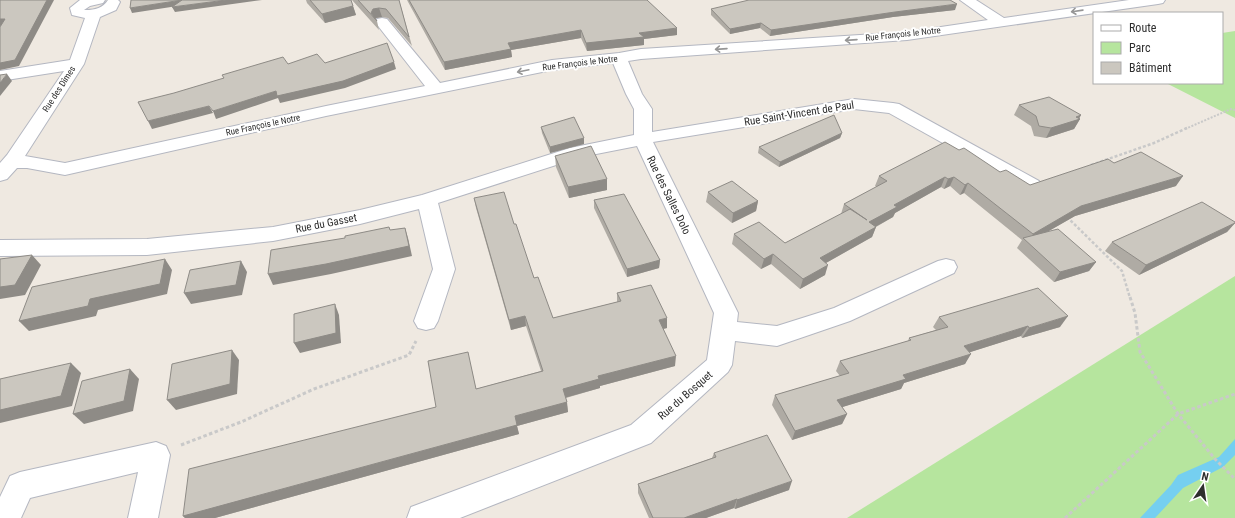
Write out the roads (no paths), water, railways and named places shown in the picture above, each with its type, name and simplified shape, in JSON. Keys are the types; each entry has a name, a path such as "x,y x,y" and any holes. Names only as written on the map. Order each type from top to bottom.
{"street":[{"path":"96,7 107,9 113,5 110,1 128,0"},
{"path":"967,0 1001,22"},
{"name":"Rue François le Notre","path":"8,165 27,162 65,169 318,113 552,66 593,60 619,58 641,54 907,36 1158,0"},
{"name":"Rue des Dîmes","path":"8,165 76,64 96,7"},
{"path":"382,22 436,89"},
{"name":"Rue des Salles Dolo","path":"619,58 634,94 643,109 642,140 726,313 724,330"},
{"path":"0,76 76,64"},
{"name":"Rue Saint-Vincent de Paul","path":"642,140 683,131 854,104 893,108 1032,185"},
{"name":"Rue du Gasset","path":"0,248 147,247 273,234 427,200 577,152 642,140"},
{"path":"426,321 444,269 427,200"},
{"path":"724,330 778,336 842,315 946,267"},
{"name":"Rue du Bosquet","path":"422,518 641,434 719,365 724,330"},
{"path":"6,518 20,486 156,455 143,518"}],"water":[{"path":"1235,439 1235,455 1223,467 1183,488 1155,518 1140,518 1171,485 1178,475 1219,457"}]}
